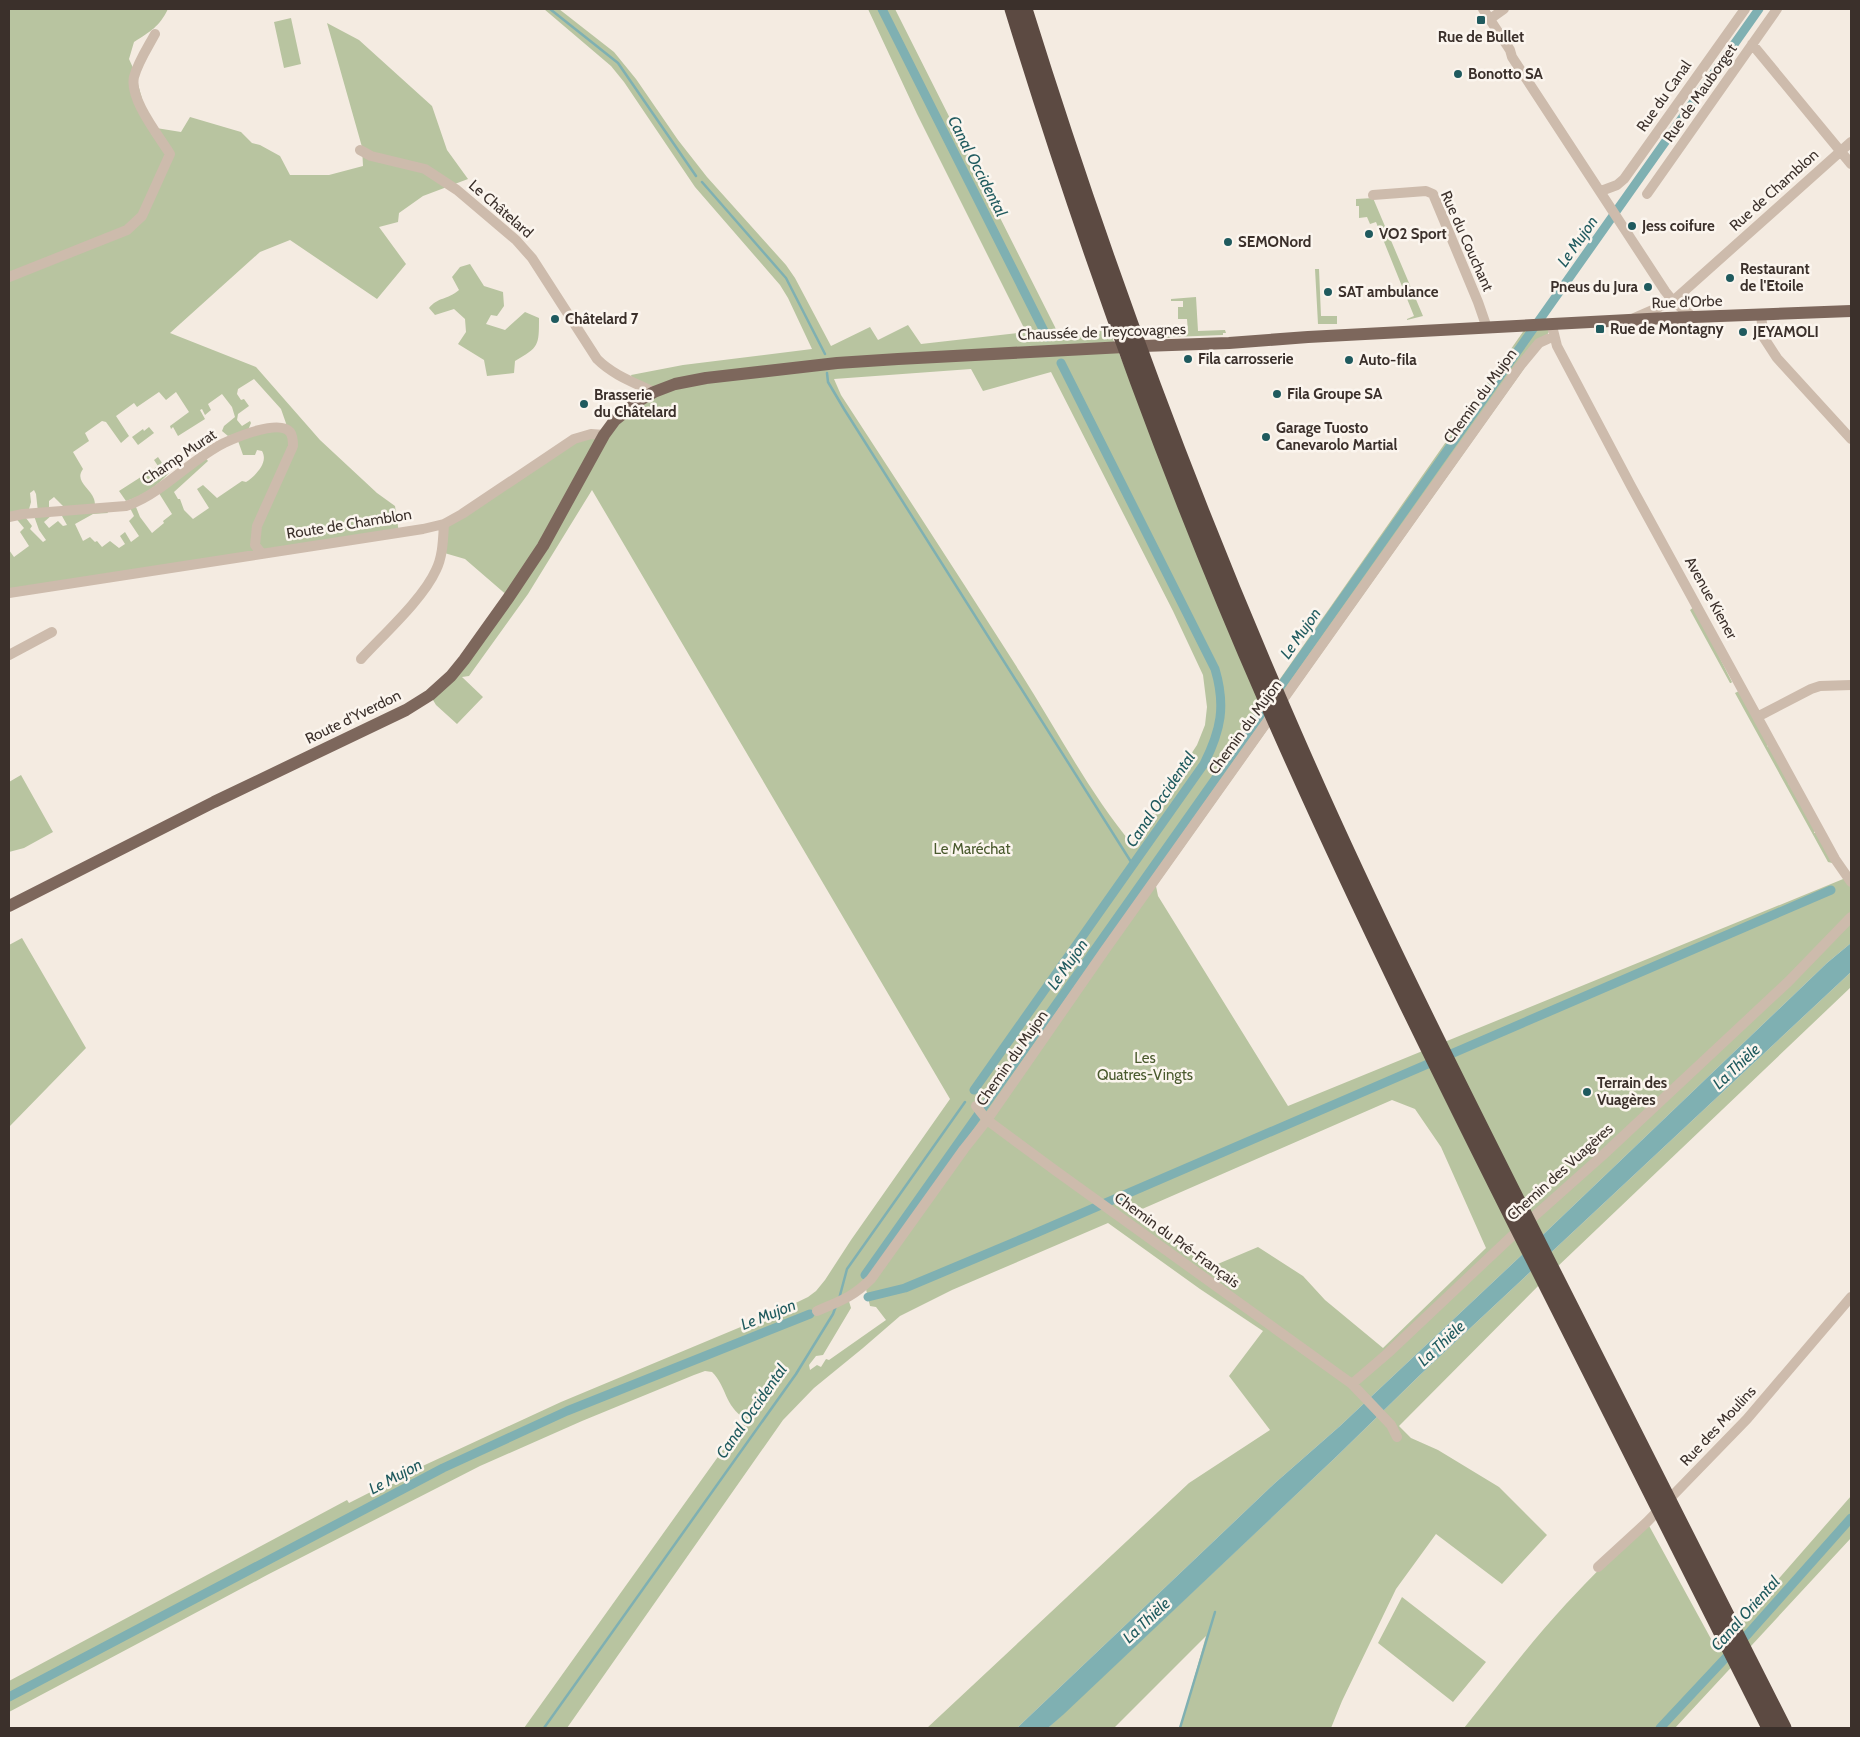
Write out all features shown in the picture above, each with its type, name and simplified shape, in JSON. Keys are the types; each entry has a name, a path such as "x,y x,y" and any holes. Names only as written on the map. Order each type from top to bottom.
{"highway":[{"path":"1012,9 1074,205 1131,365 1196,532 1288,751 1425,1044 1769,1728"},
{"path":"1025,9 1083,190 1146,368 1229,581 1296,739 1358,874 1458,1081 1784,1728"}],"main road":[{"name":"Rue d'Orbe","path":"1551,328 1668,318 1851,312"},
{"name":"Chaussée de Treycovagnes","path":"654,392 675,384 706,378 837,363 1010,352 1221,344 1527,326 1551,328"},
{"path":"604,436 626,410 654,392"},
{"name":"Route d'Yverdon","path":"9,906 214,802 406,710 430,695 451,676 464,660 509,597 559,519 604,436"}],"street":[{"path":"1483,9 1510,50 1512,57 1673,301 1694,318"},
{"path":"1490,19 1504,9"},
{"name":"Rue du Canal","path":"1601,191 1624,179 1745,9"},
{"name":"Rue de Mauborget","path":"1647,194 1777,9"},
{"path":"9,277 128,230 142,216 170,154 142,112 135,88 134,78 155,34"},
{"path":"1752,44 1851,164"},
{"name":"Rue de Chamblon","path":"1628,321 1673,301 1851,142"},
{"name":"Le Châtelard","path":"360,150 371,156 425,169 457,190 516,240 532,258 596,359 625,380 654,392"},
{"name":"Rue du Couchant","path":"1373,195 1426,191 1433,194 1487,328"},
{"path":"1668,318 1673,301"},
{"path":"1761,316 1764,338 1777,358 1851,439"},
{"name":"Avenue Kiener","path":"1551,328 1557,346 1617,458 1830,850 1851,882"},
{"name":"Chemin du Mujon","path":"817,1311 858,1292 877,1272 964,1149 987,1120 1105,950 1520,366 1539,343 1545,339 1551,328"},
{"name":"Champ Murat","path":"9,517 28,513 126,506 141,501 224,443 257,431 278,426 289,430 294,446 257,526 255,545 262,554"},
{"name":"Route de Chamblon","path":"9,592 423,529 444,524 486,499 574,439 591,434 604,436"},
{"path":"361,659 415,601 432,578 441,552 444,524"},
{"path":"9,655 52,632"},
{"path":"1758,716 1820,686 1851,685"},
{"name":"Chemin des Vuagères","path":"1354,1386 1511,1237 1603,1155 1789,981 1851,918"},
{"name":"Chemin du Pré-Français","path":"976,1106 987,1120 1114,1214 1354,1386 1391,1425 1397,1437"},
{"name":"Rue des Moulins","path":"1598,1567 1647,1522 1747,1419 1851,1298"}],"green space":[{"path":"9,9 168,9 154,28 134,42 129,59 134,70 150,127 181,132 190,117 241,132 252,143 260,145 280,156 290,175 329,175 363,166 362,147 327,23 359,40 432,106 447,150 468,179 423,196 399,213 398,222 379,227 406,264 377,299 290,240 260,252 170,333 256,367 320,440 377,493 395,506 399,533 9,593 9,550 14,557 29,546 20,532 24,528 14,516 9,517","holes":["254,379 281,409 288,429 237,438 243,455 255,455 257,450 262,451 264,460 260,469 253,476 217,498 203,485 197,489 209,508 193,519 184,510 180,499 178,499 174,492 208,461 204,456 157,490 172,514 152,533 140,517 136,507 130,508 134,516 129,521 139,536 131,542 125,532 120,536 125,544 119,548 110,541 102,547 90,537 83,541 75,524 93,514 108,513 105,507 95,508 92,495 81,481 80,477 83,469 73,452 89,441 85,433 102,421 106,422 121,443 129,436 116,416 134,403 137,407 159,392 166,400 176,392 189,412 170,426 171,429 173,427 178,436 205,419 200,410 202,409 205,415 211,410 208,404 222,394 232,407 235,417 224,426 222,431 228,436 248,430 250,421 242,426 237,420 238,414 249,406 237,394 238,389","34,490 36,494 38,512 33,513 39,530 46,540 43,542 30,529 32,526 23,514 28,513 31,502 30,493","54,497 67,510 63,511 62,516 67,525 63,526 58,521 49,528 44,522 52,515 49,509 49,501"]},
{"path":"544,9 559,9 614,52 636,79 678,140 707,177 786,265 795,278 831,346 870,327 878,340 908,325 921,344 1026,332 917,114 868,9 895,9 1058,336 1109,330 1266,699 1527,326 1553,324 1545,339 1156,886 1158,896 1288,1106 1848,877 1851,882 1851,943 1827,963 1526,1251 1340,1426 1275,1483 1017,1728 927,1728 1189,1483 1270,1430 1229,1376 1263,1331 1200,1289 1108,1223 952,1290 900,1316 814,1388 783,1420 567,1728 524,1728 745,1419 733,1408 721,1384 712,1372 705,1371 694,1375 480,1466 267,1575 9,1712 9,1681 347,1500 349,1503 414,1470 561,1402 779,1311 808,1297 825,1280 950,1099 592,490 528,594 469,676 462,677 483,697 457,724 436,705 430,695 509,597 465,559 441,552 444,524 574,439 605,435 653,392 634,383 631,375 683,365 812,349 780,285 695,187 624,82 611,66","holes":["971,369 983,391 1051,372 1173,611 1203,675 1207,707 1205,725 1197,745 1132,844 1087,782 1020,672 841,395 834,379","1392,1100 1415,1109 1441,1147 1486,1248 1383,1348 1325,1300 1303,1276 1258,1247 1213,1266 1133,1213","865,1285 870,1306 876,1307 886,1320 829,1360 826,1359 821,1367 817,1365 810,1370 809,1365 816,1356 823,1355 851,1308 848,1298"]},
{"path":"291,18 301,64 284,68 274,22"},
{"path":"1373,198 1423,316 1407,320 1414,316 1376,222 1370,224 1367,217 1359,218 1359,206 1356,206 1356,199"},
{"path":"470,264 484,286 503,292 504,306 497,316 491,315 486,324 505,330 525,312 539,318 539,335 536,345 515,361 514,373 487,376 484,360 458,344 466,332 465,319 454,309 435,315 429,308 432,304 459,290 452,277 460,267"},
{"path":"1315,269 1319,269 1321,316 1337,316 1337,324 1318,324"},
{"path":"1196,297 1198,331 1225,330 1226,333 1223,333 1223,335 1171,336 1169,338 1164,336 1161,330 1164,333 1188,332 1187,319 1178,319 1178,307 1183,307 1183,301 1171,301 1171,299"},
{"path":"149,427 154,433 138,445 132,437"},
{"path":"158,457 169,473 149,490 126,501 119,491 158,466 154,460"},
{"path":"1694,607 1732,682 1731,683 1690,610"},
{"path":"1739,691 1768,744 1767,746 1770,748 1789,781 1788,784 1791,785 1815,829 1814,833 1817,833 1833,863 1828,862 1735,693"},
{"path":"21,775 53,832 24,848 9,852 9,782"},
{"path":"22,938 86,1048 9,1127 9,945"},
{"path":"1851,972 1851,987 1556,1268 1399,1426 1411,1438 1438,1450 1499,1487 1547,1535 1502,1584 1436,1534 1396,1589 1331,1728 1180,1728 1206,1636 1114,1728 1048,1728 1336,1457 1420,1375"},
{"path":"1851,1496 1851,1538 1675,1728 1464,1728 1527,1649 1566,1604 1647,1522 1716,1648"},
{"path":"1402,1597 1486,1662 1453,1702 1378,1643"}],"water":[{"name":"La Thièle","path":"1851,943 1851,972 1420,1375 1064,1714 1048,1728 1017,1728 1275,1483 1340,1426 1526,1251 1827,963"}],"waterway":[{"path":"550,9 618,63 696,176"},
{"name":"Canal Occidental","path":"882,9 1047,337"},
{"name":"Le Mujon","path":"865,1275 1759,9"},
{"path":"702,182 786,278 825,354"},
{"name":"Canal Occidental","path":"974,1090 1204,764 1210,752 1220,718 1220,695 1215,669 1061,363"},
{"path":"827,373 828,382 844,409 1133,865"},
{"path":"868,1297 905,1288 1029,1236 1831,890"},
{"name":"Canal Occidental","path":"839,1299 847,1269 965,1102"},
{"name":"Canal Occidental","path":"544,1728 796,1374 836,1306"},
{"name":"Le Mujon","path":"9,1697 443,1468 567,1411 810,1314"},
{"name":"Canal Oriental","path":"1660,1728 1747,1635 1851,1518"},
{"path":"1180,1728 1215,1612"}],"place":[{"name":"Rue de Bullet","path":"1481,20"},
{"name":"Bonotto SA","path":"1458,74"},
{"name":"Jess coifure","path":"1632,226"},
{"name":"VO2 Sport","path":"1369,234"},
{"name":"SEMONord","path":"1228,242"},
{"name":"Restaurant de l'Etoile","path":"1730,278"},
{"name":"Pneus du Jura","path":"1648,287"},
{"name":"SAT ambulance","path":"1328,292"},
{"name":"Châtelard 7","path":"555,319"},
{"name":"Rue de Montagny","path":"1600,329"},
{"name":"JEYAMOLI","path":"1743,332"},
{"name":"Fila carrosserie","path":"1188,359"},
{"name":"Auto-fila","path":"1349,360"},
{"name":"Fila Groupe SA","path":"1277,394"},
{"name":"Brasserie du Châtelard","path":"584,404"},
{"name":"Garage Tuosto Canevarolo Martial","path":"1266,437"},
{"name":"Terrain des Vuagères","path":"1587,1092"}],"park label":[{"name":"Le Maréchat","path":"972,849"},
{"name":"Les Quatres-Vingts","path":"1145,1066"}]}
